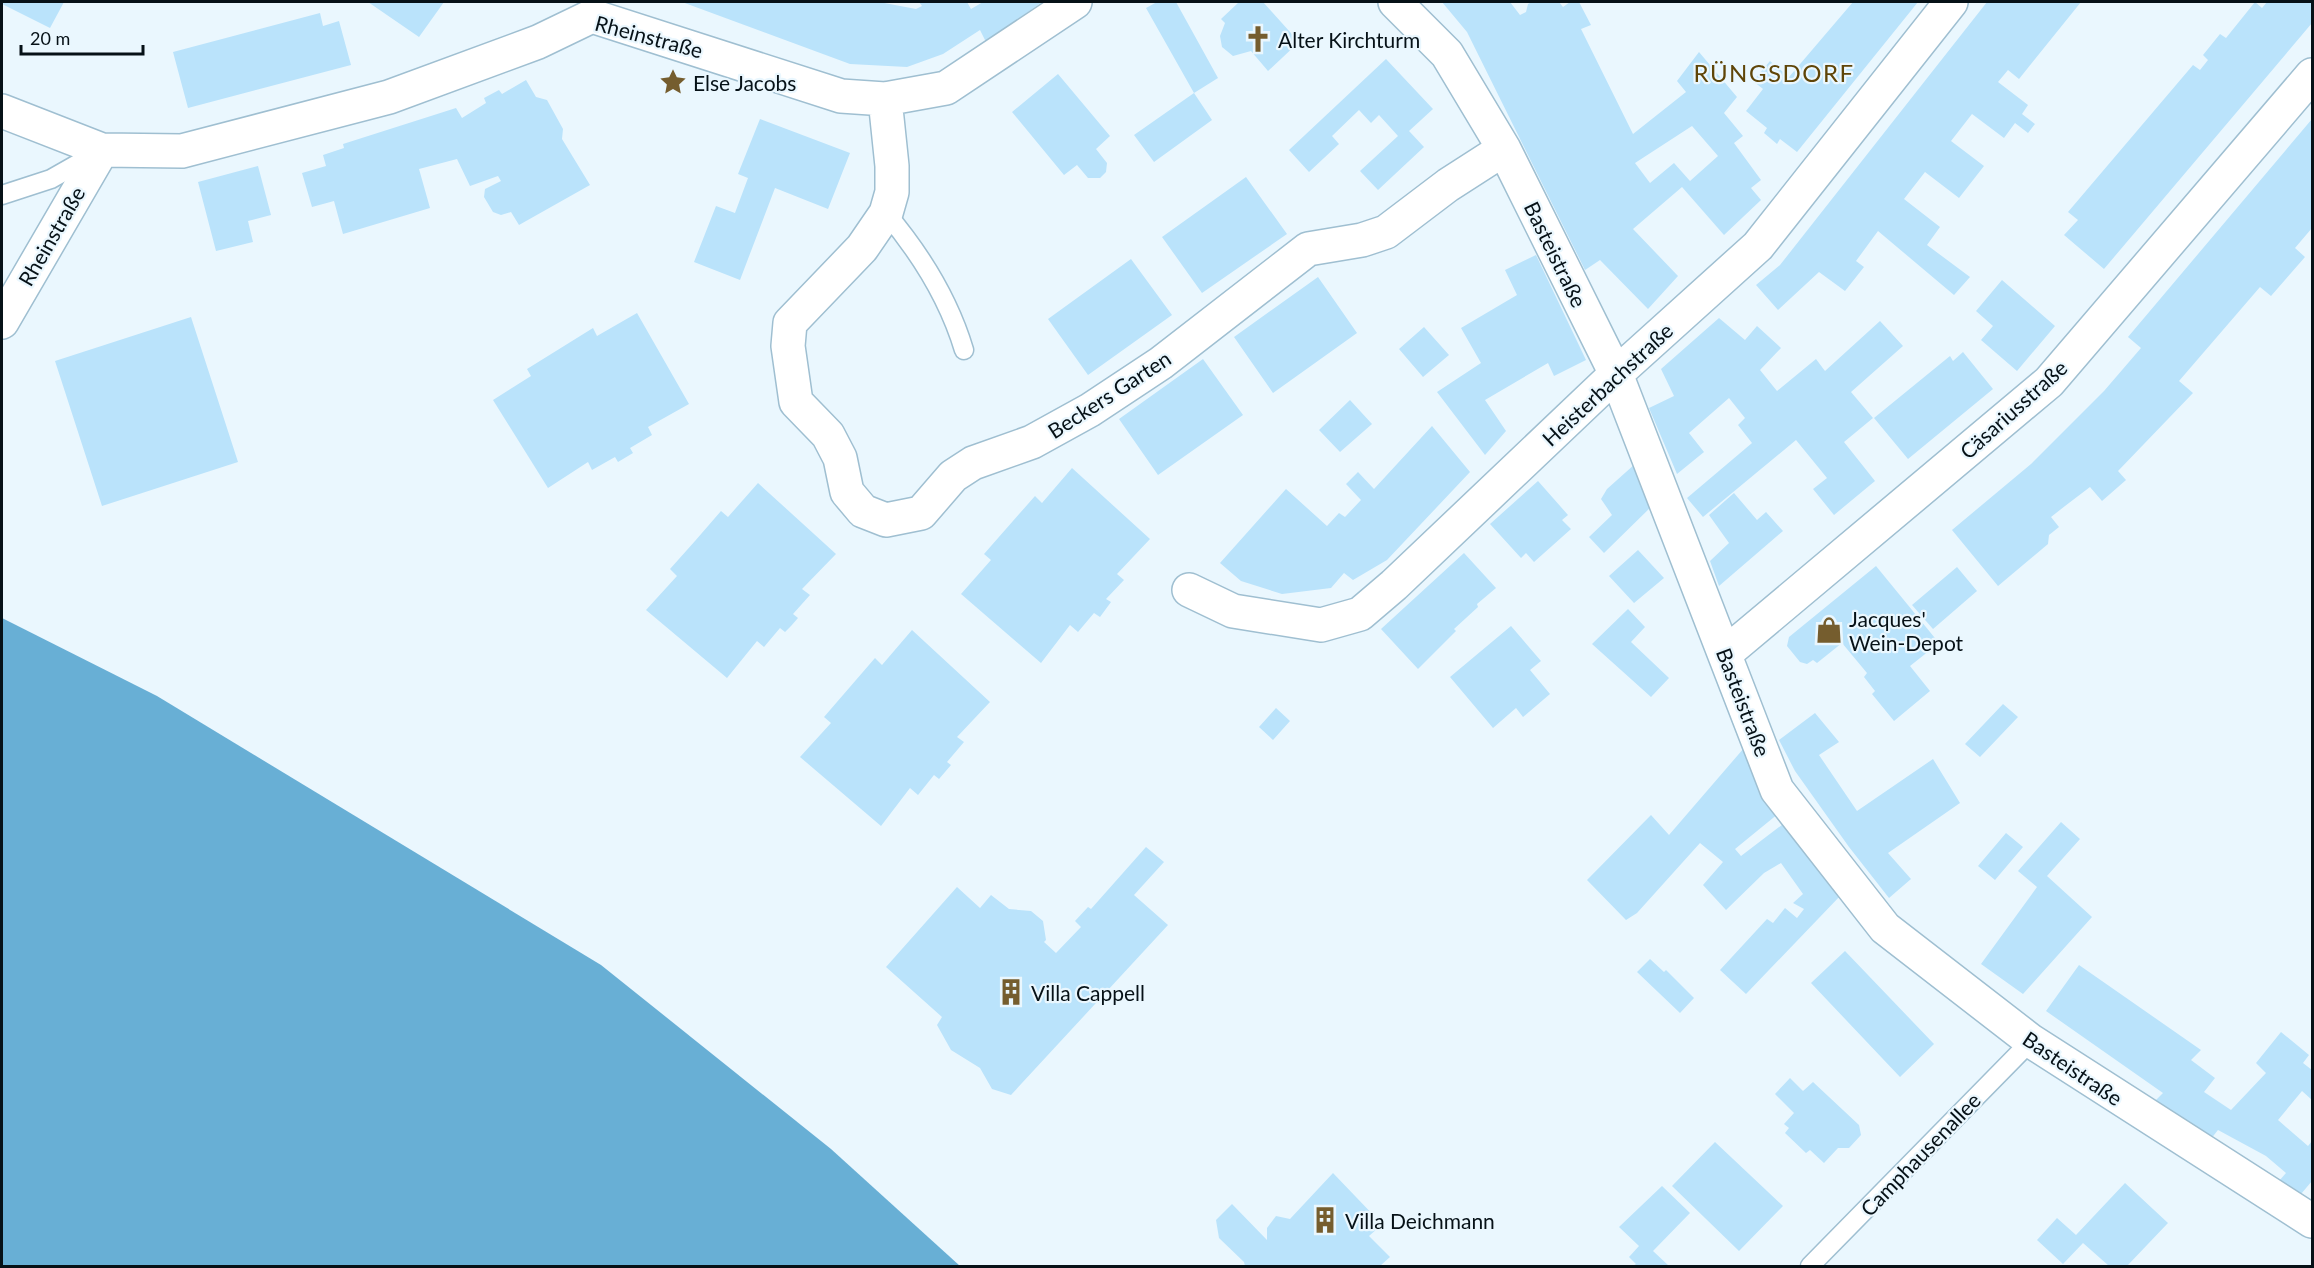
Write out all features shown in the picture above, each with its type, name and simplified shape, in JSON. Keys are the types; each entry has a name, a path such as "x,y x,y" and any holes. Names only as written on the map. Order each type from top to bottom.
{"street":[{"name":"Rheinstraße","path":"2,111 102,150 182,151 388,97 538,42 589,9 841,96 885,99 946,88 1075,2"},
{"name":"Basteistraße","path":"1395,2 1447,54 1504,149 1616,374 1726,653 1777,790 1885,928 2031,1041 2313,1221"},
{"name":"Heisterbachstraße","path":"1189,590 1233,611 1321,625 1360,614 1394,585 1616,374 1758,246 1951,2"},
{"name":"Cäsariusstraße","path":"1726,653 2049,382 2313,75"},
{"name":"Beckers Garten","path":"885,99 892,166 892,192 886,213 862,248 790,323 788,346 796,402 828,435 840,458 847,492 863,511 886,520 921,513 953,476 973,463 1032,442 1090,410 1161,363 1308,249 1362,240 1386,232 1448,186 1504,149"},
{"name":"Rheinstraße","path":"2,322 102,150"}],"lane":[{"path":"2,195 51,179 102,150"},
{"path":"886,213 907,238 956,322 964,350"},
{"name":"Camphausenallee","path":"1810,1266 2031,1041"}],"water":[{"path":"2,618 157,696 601,965 831,1149 960,1266 2,1266"}],"building":[{"path":"2,2 64,2 50,28"},
{"path":"368,2 444,2 419,37"},
{"path":"682,2 879,2 916,9 922,6 919,2 967,2 971,9 983,2 1042,2 986,42 980,30 943,54 907,67 850,64"},
{"path":"1157,2 1176,2 1218,78 1194,93 1146,8"},
{"name":"Alter Kirchturm","path":"1239,2 1263,2 1299,42 1268,71 1251,51 1233,56 1222,47 1220,36 1225,23 1221,19"},
{"path":"1442,2 1510,2 1520,15 1526,12 1528,4 1532,2 1559,2 1563,7 1570,2 1579,2 1591,25 1581,29 1633,134 1686,92 1677,81 1699,52 1737,97 1724,113 1743,136 1734,143 1761,180 1751,188 1761,200 1724,235 1682,187 1633,229 1678,276 1648,309 1600,260 1585,270 1467,32","holes":["1692,126 1718,156 1690,181 1674,163 1650,183 1635,163"]},
{"path":"1853,2 1918,2 1797,152 1780,139 1777,144 1764,133 1767,128 1746,111 1763,89 1753,81 1770,61 1789,77"},
{"path":"1987,2 2081,2 2019,79 2008,70 1998,82 2028,105 2022,114 2035,124 2028,133 2015,123 2004,138 1972,114 1951,141 1984,166 1959,198 1925,172 1904,199 1940,227 1927,245 1970,277 1954,295 1878,231 1856,261 1864,267 1845,291 1819,272 1778,310 1756,285 1780,265"},
{"path":"2255,2 2262,8 2267,2 2312,2 2312,23 2104,269 2064,235 2078,220 2068,212 2193,65 2200,70 2208,60 2203,55 2220,34 2226,38"},
{"path":"320,13 323,26 339,21 351,65 188,108 173,52"},
{"path":"1386,59 1433,109 1409,131 1424,147 1378,190 1360,171 1398,136 1379,115 1371,123 1359,110 1332,136 1339,144 1309,172 1289,150"},
{"path":"1058,74 1110,136 1096,149 1107,163 1106,172 1100,178 1088,178 1077,165 1064,175 1012,112"},
{"path":"526,80 536,97 547,100 563,129 562,139 590,185 519,225 511,212 501,215 493,212 484,197 485,189 501,181 498,176 470,186 457,159 419,169 430,208 343,234 334,201 312,207 302,173 326,166 323,155 344,148 343,144 456,108 462,118 486,103 484,98 499,90 502,94"},
{"path":"1194,93 1212,120 1154,162 1134,135"},
{"path":"760,119 850,153 828,209 775,188 740,280 694,262 716,206 735,213 748,178 738,174"},
{"path":"2312,119 2312,228 2295,248 2305,257 2271,296 2260,287 2179,381 2193,393 2118,471 2126,480 2102,501 2090,487 2051,517 2059,527 2049,535 2048,544 1998,586 1952,530 2031,464 2104,391 2141,348 2128,337"},
{"path":"258,166 271,215 248,221 253,242 216,251 198,182"},
{"path":"1246,177 1287,234 1202,293 1162,237"},
{"path":"1536,255 1586,360 1554,376 1548,363 1485,400 1506,431 1485,455 1437,392 1481,363 1461,328 1517,295 1505,270"},
{"path":"1131,259 1172,315 1088,375 1048,319"},
{"path":"1318,277 1357,333 1273,393 1234,337"},
{"path":"2002,280 2055,326 2017,371 1981,340 1993,326 1976,311"},
{"path":"637,313 689,404 648,427 652,435 630,448 633,453 618,462 615,457 592,470 588,462 548,488 493,400 531,376 527,369 593,328 597,336"},
{"path":"191,317 238,462 102,506 55,361"},
{"path":"1719,318 1745,340 1757,326 1781,348 1760,370 1777,391 1816,359 1825,371 1880,321 1903,346 1851,392 1873,418 1844,442 1875,481 1834,515 1813,489 1827,478 1796,440 1703,517 1687,498 1752,443 1738,425 1745,418 1729,398 1689,433 1704,452 1677,474 1649,408 1674,396 1661,369"},
{"path":"1424,327 1449,355 1423,377 1399,349"},
{"path":"1963,352 1993,389 1908,459 1874,418 1950,356 1953,361"},
{"path":"1203,359 1243,415 1158,475 1119,419"},
{"path":"1350,400 1372,424 1340,452 1319,430"},
{"path":"1432,426 1470,472 1387,560 1353,580 1344,573 1331,588 1282,594 1241,581 1220,563 1286,489 1327,526 1339,513 1345,517 1361,500 1346,484 1358,472 1374,489"},
{"path":"1635,464 1654,504 1604,553 1589,537 1612,515 1601,499 1607,489"},
{"path":"1072,468 1150,539 1117,574 1124,580 1106,599 1111,602 1100,617 1094,613 1078,632 1070,625 1041,663 961,594 991,560 984,554 1035,496 1042,503"},
{"path":"1538,481 1568,515 1562,520 1571,529 1534,562 1526,553 1521,558 1490,524"},
{"path":"758,483 836,554 802,589 810,595 793,614 798,618 791,626 785,632 780,628 764,647 757,641 727,678 646,610 677,576 670,569 721,511 728,517"},
{"path":"1734,493 1757,520 1766,512 1783,531 1719,586 1710,561 1729,543 1709,515"},
{"path":"1638,550 1664,578 1634,603 1609,576"},
{"path":"1464,553 1496,588 1477,604 1478,607 1454,629 1456,631 1418,669 1381,629"},
{"path":"1876,566 1939,643 1910,666 1930,691 1894,721 1872,694 1875,691 1864,677 1867,673 1842,643 1817,663 1813,660 1807,664 1800,662 1787,646 1789,637"},
{"path":"1957,567 1977,591 1933,629 1912,605"},
{"path":"1628,609 1645,627 1631,642 1669,678 1651,697 1592,644"},
{"path":"1511,626 1541,661 1530,670 1550,694 1523,717 1516,708 1493,728 1450,677"},
{"path":"912,630 990,702 957,737 964,742 947,762 951,765 939,779 934,775 918,795 910,788 881,826 800,757 831,723 824,717 875,658 882,665"},
{"path":"2003,704 2018,717 1980,757 1965,744"},
{"path":"1276,708 1290,721 1273,740 1259,727"},
{"path":"1815,713 1839,742 1819,755 1857,811 1933,759 1960,803 1888,853 1911,879 1889,898 1849,847 1795,771 1779,740"},
{"path":"1744,748 1784,809 1735,849 1741,856 1791,818 1841,895 1746,994 1720,970 1767,919 1773,923 1785,908 1797,918 1804,909 1793,903 1803,894 1781,863 1764,873 1726,910 1703,885 1723,862 1700,843 1637,913 1626,920 1587,880 1651,815 1669,835"},
{"path":"2061,822 2080,839 2047,876 2092,917 2023,994 1981,964 2037,887 2018,871"},
{"path":"2006,833 2023,847 1995,880 1978,866"},
{"name":"Villa Cappell","path":"1146,847 1164,862 1134,895 1168,925 1011,1095 992,1089 980,1068 951,1050 937,1025 942,1017 886,967 957,887 980,908 991,895 1009,909 1031,911 1043,921 1046,940 1044,942 1056,953 1081,927 1075,921 1088,907 1091,909"},
{"path":"1845,951 1934,1044 1900,1077 1811,983"},
{"path":"1650,959 1664,972 1666,970 1694,998 1680,1013 1637,972"},
{"path":"2079,965 2201,1050 2191,1060 2215,1078 2204,1092 2231,1110 2266,1073 2256,1063 2281,1032 2309,1055 2303,1063 2312,1070 2312,1100 2302,1091 2278,1120 2308,1146 2312,1141 2312,1181 2301,1194 2279,1181 2286,1173 2266,1156 2218,1130 2210,1140 2155,1101 2163,1093 2046,1011"},
{"path":"1790,1078 1803,1091 1813,1082 1859,1125 1861,1135 1849,1148 1838,1148 1824,1163 1810,1150 1806,1153 1785,1133 1789,1128 1784,1124 1794,1113 1775,1094"},
{"path":"1715,1142 1783,1206 1739,1251 1672,1186"},
{"name":"Villa Deichmann","path":"1333,1173 1379,1221 1378,1228 1369,1236 1390,1257 1380,1266 1245,1266 1244,1262 1219,1238 1216,1220 1232,1204 1267,1240 1267,1228 1276,1216 1290,1219"},
{"path":"2125,1183 2168,1223 2127,1266 2109,1266 2083,1243 2063,1264 2037,1240 2057,1218 2076,1235"},
{"path":"1662,1186 1690,1213 1653,1251 1669,1266 1633,1266 1636,1264 1629,1257 1639,1246 1619,1227"}],"place":[{"name":"Alter Kirchturm","path":"1258,39"},
{"name":"Else Jacobs","path":"673,82"},
{"name":"Jacques' Wein-Depot","path":"1829,630"},
{"name":"Villa Cappell","path":"1011,992"},
{"name":"Villa Deichmann","path":"1325,1220"}],"district":[{"name":"RÜNGSDORF","path":"1774,72"}]}
